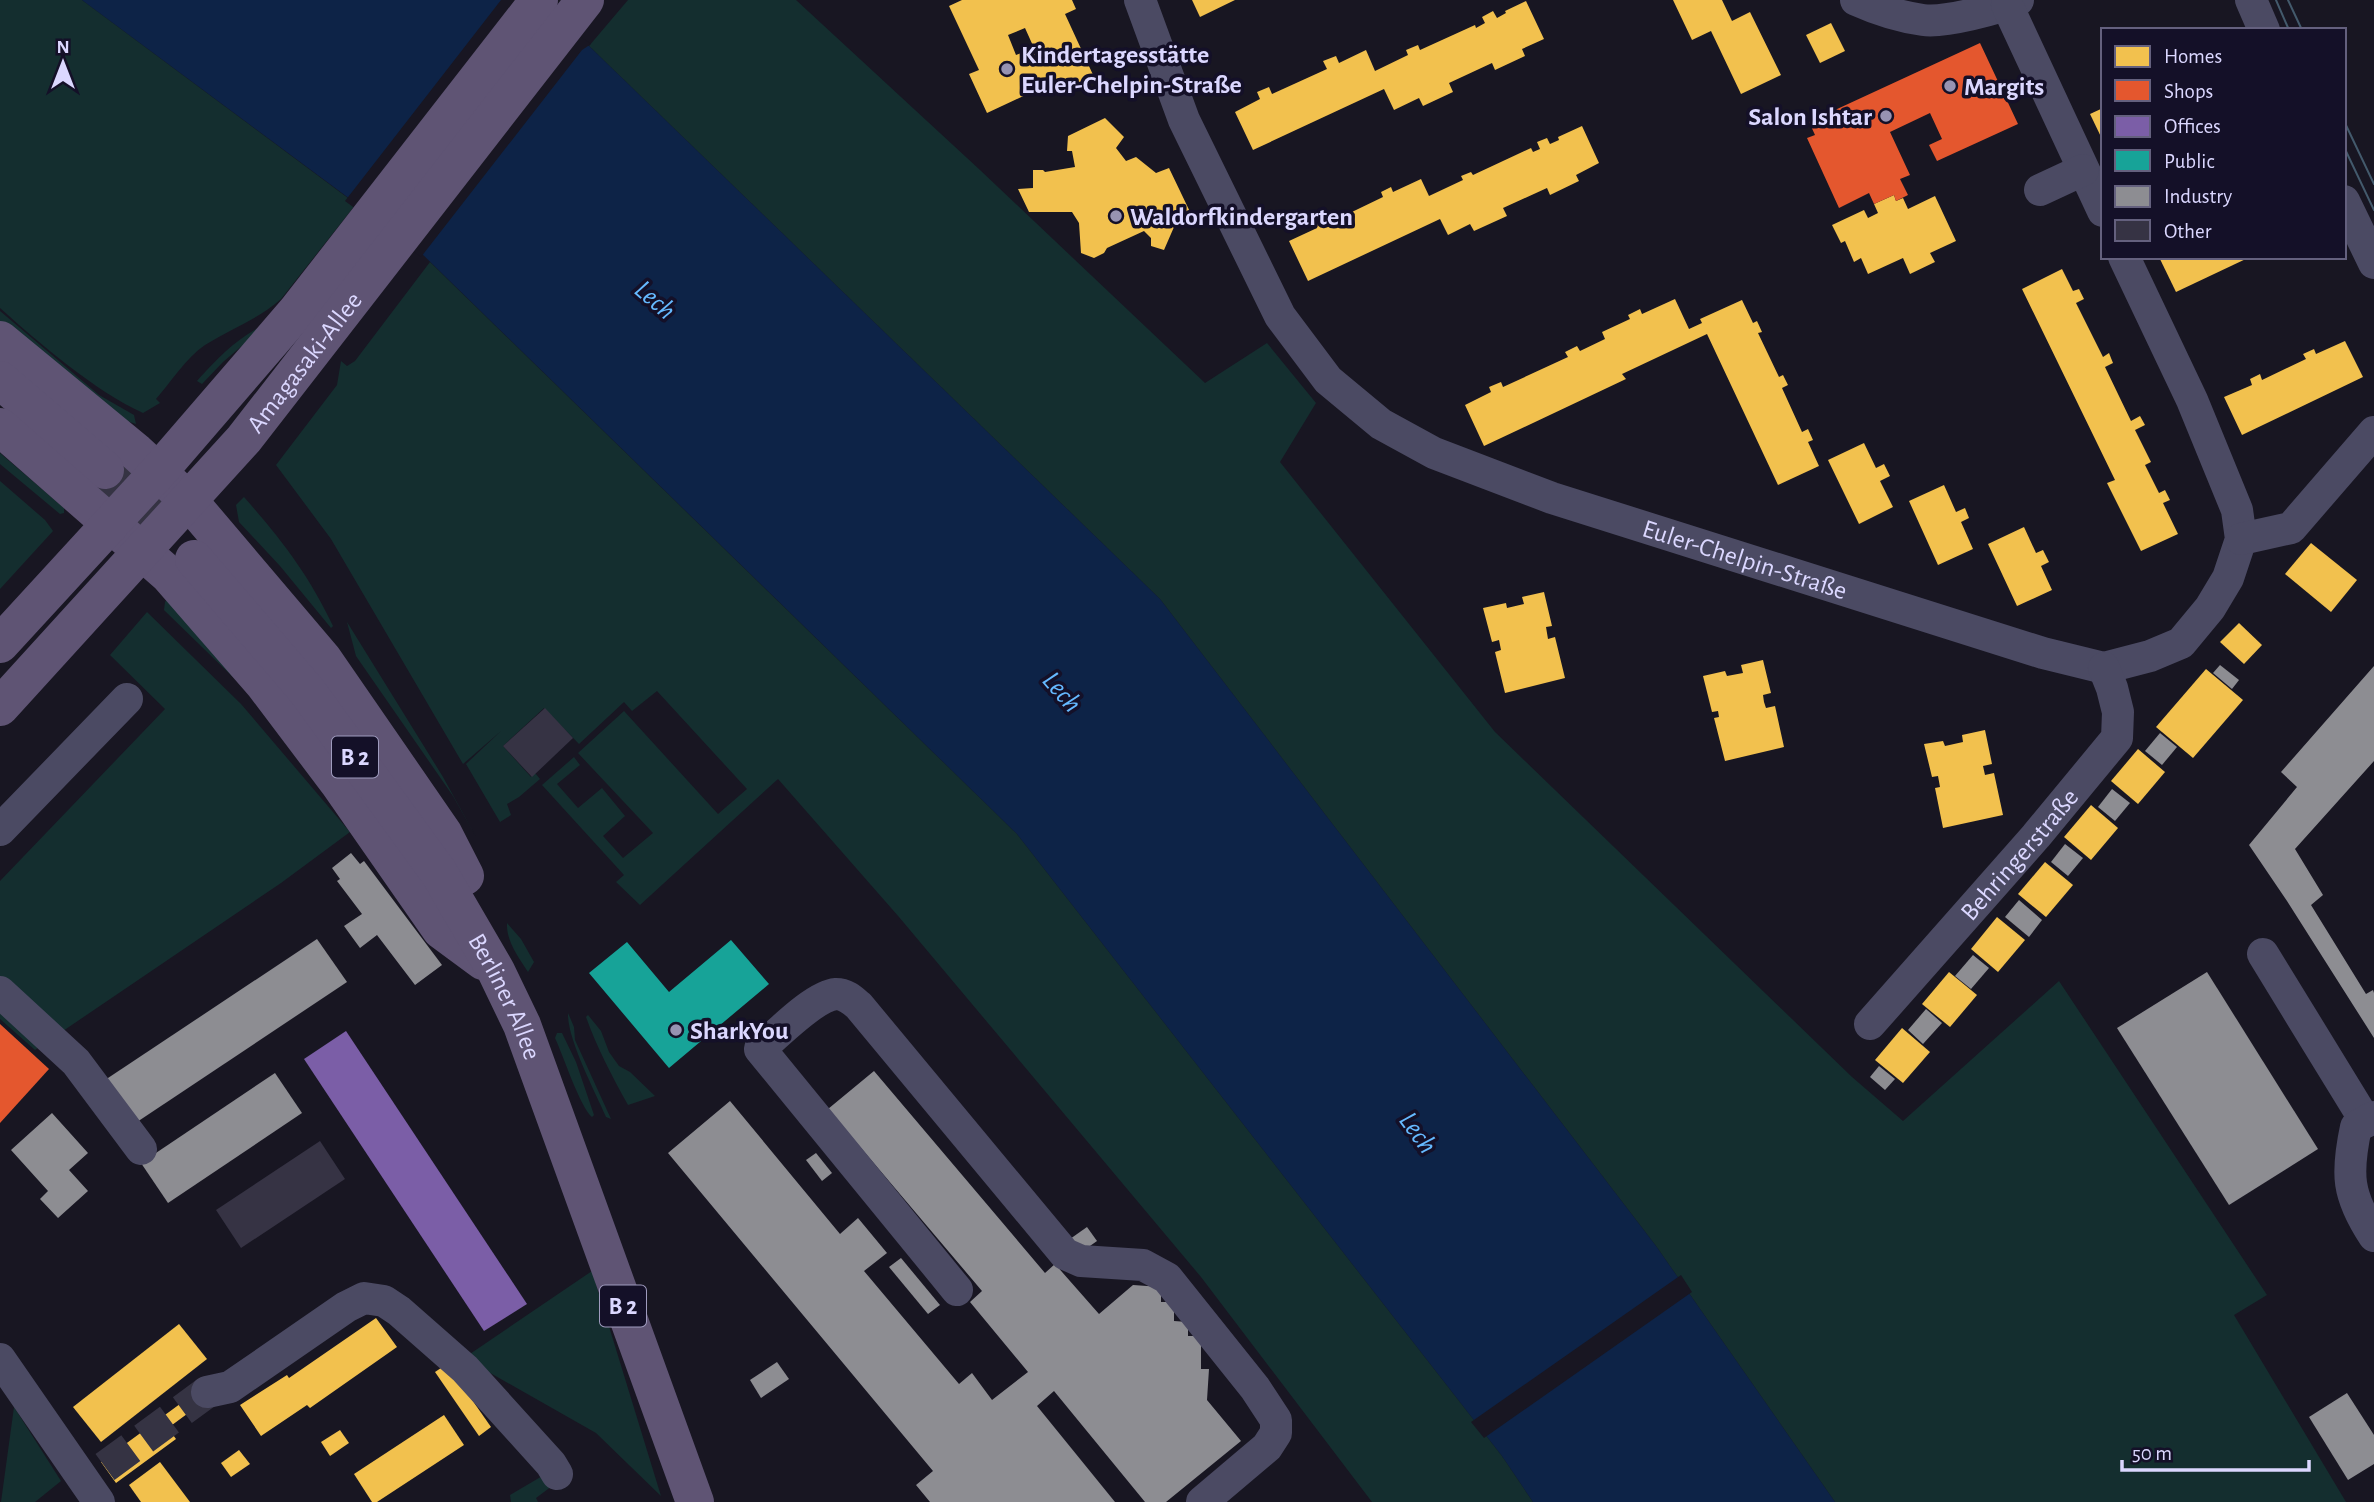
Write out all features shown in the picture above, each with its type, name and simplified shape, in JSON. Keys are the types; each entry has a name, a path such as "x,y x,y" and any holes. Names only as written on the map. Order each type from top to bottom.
{"main road":[{"name":"Amagasaki-Allee","path":"0,707 244,439 311,323 539,0"},
{"name":"Amagasaki-Allee","path":"0,644 159,471 311,323 586,0"},
{"path":"0,340 159,471 188,500 323,659 443,833 486,915 496,971"},
{"path":"0,380 106,470"},
{"path":"0,427 169,575 264,684 338,782 441,930 496,971"},
{"name":"Berliner Allee","path":"194,559 307,691 439,873 496,971 522,1025 695,1502"}],"street":[{"name":"Euler-Chelpin-Straße","path":"1140,0 1184,120 1280,317 1328,380 1381,424 1434,453 1552,498 2043,653 2104,668 2150,656 2181,643 2210,608 2228,578 2241,539"},
{"path":"1856,0 1925,20 1980,13 2013,3 2101,207"},
{"path":"2251,0 2263,28"},
{"path":"2040,190 2083,170"},
{"path":"2346,205 2374,262"},
{"path":"2125,259 2197,412 2236,510 2241,539 2291,528 2374,432"},
{"name":"Behringerstraße","path":"1870,1024 2036,836 2117,738 2118,712 2104,668"},
{"path":"7,810 127,699"},
{"path":"2263,954 2370,1119 2356,1128 2349,1157 2350,1184 2374,1236"},
{"path":"0,992 76,1062 141,1149"},
{"path":"957,1290 760,1049 821,999 836,994 849,997 859,1006 1065,1254 1080,1261 1143,1265 1167,1278 1255,1388 1276,1420 1276,1433 1267,1447 1202,1502"},
{"path":"207,1392 230,1387 346,1307 364,1298 384,1301 465,1369 557,1474"},
{"path":"407,1319 441,1368"},
{"path":"0,1359 98,1483"}],"green space":[{"path":"0,0 82,0 356,204 281,299 198,350 156,399 160,403 143,413 87,380 0,308"},
{"path":"628,0 796,0 1205,383 1267,343 1316,403 1280,462 1495,732 1852,1077 1903,1121 2059,981 2267,1295 2234,1315 2346,1502 1835,1502 1656,1246 1160,599 589,46"},
{"path":"430,262 1017,834 1502,1456 1533,1502 1372,1502 1201,1277 899,917 778,779 640,905 616,882 624,875 542,785 574,757 580,765 557,784 578,808 602,788 625,816 603,836 623,858 653,833 578,753 624,711 718,814 747,789 657,691 632,711 624,702 579,744 544,708 503,746 531,777 535,773 540,779 507,804 511,815 500,822 466,764 501,731 463,764 331,539 276,465 337,385 341,361 347,366 355,361"},
{"path":"0,311 99,395 134,415 136,424 127,421 0,322"},
{"path":"272,320 202,384 197,381 232,346"},
{"path":"0,453 64,508 64,513 60,514 0,464"},
{"path":"0,481 45,520 53,531 0,589"},
{"path":"244,497 304,574 333,626 331,628 280,566 239,522 236,505"},
{"path":"168,598 238,682 164,610"},
{"path":"147,612 241,704 350,832 281,883 35,1050 0,1019 0,881 165,709 110,655"},
{"path":"347,622 443,777 476,837 453,796 356,656"},
{"path":"507,923 521,939 534,962 528,972 511,943"},
{"path":"568,1013 574,1027 575,1040 611,1119 606,1117 582,1065 572,1037"},
{"path":"588,1015 601,1031 609,1052 619,1066 630,1072 655,1096 628,1105 595,1040 586,1017"},
{"path":"557,1033 562,1033 576,1062 594,1115 592,1117 582,1103 572,1080 555,1038"},
{"path":"592,1271 661,1496 596,1433 464,1358"},
{"path":"14,1407 61,1481 35,1502 1,1502"},
{"path":"544,1475 552,1486 536,1498 538,1502 511,1502 510,1495"}],"water":[{"name":"Lech","path":"82,0 522,0 589,46 1160,599 1656,1246 1835,1502 1533,1502 1502,1456 1017,834 416,248"}],"pier":[{"path":"501,0 528,0 591,44 582,50 421,257 345,201"},
{"path":"1681,1275 1692,1292 1484,1438 1471,1422"}],"building: Homes":[{"path":"962,0 1072,0 1076,9 1065,14 1094,77 1054,95 1049,84 987,113 969,74 979,70 949,6","holes":["1025,28 1034,48 1016,55 1008,35"]},
{"path":"1192,0 1235,0 1200,17"},
{"path":"1673,0 1722,0 1732,21 1750,12 1781,75 1741,94 1711,31 1692,40"},
{"path":"1526,1 1544,39 1522,49 1525,56 1495,70 1492,63 1449,83 1453,92 1423,106 1419,98 1394,110 1384,89 1253,150 1235,112 1260,99 1257,92 1269,87 1272,94 1327,69 1323,61 1336,56 1339,63 1366,50 1375,71 1408,55 1406,50 1418,45 1420,50 1475,25 1476,28 1485,23 1482,17 1493,11 1497,18"},
{"path":"1831,23 1845,51 1820,63 1806,35"},
{"path":"2101,109 2101,137 2090,114"},
{"path":"1105,118 1124,137 1116,148 1126,161 1136,157 1156,173 1169,168 1192,216 1174,227 1164,250 1151,246 1151,238 1144,231 1107,248 1104,253 1094,258 1081,253 1079,223 1072,212 1029,212 1018,189 1033,188 1033,170 1045,172 1075,167 1072,151 1067,151 1068,136"},
{"path":"1582,126 1599,163 1576,175 1579,181 1550,195 1547,188 1503,208 1507,216 1474,231 1470,224 1448,235 1440,219 1308,281 1289,241 1317,228 1314,223 1324,218 1327,224 1383,197 1381,192 1391,187 1393,192 1421,179 1429,196 1463,180 1461,176 1471,172 1473,175 1531,148 1533,152 1540,149 1537,142 1547,138 1550,144 1559,140 1558,137"},
{"path":"1894,195 1896,201 1903,198 1908,209 1935,196 1956,241 1930,253 1935,262 1910,274 1903,258 1868,274 1861,258 1854,262 1845,241 1841,243 1832,225 1864,210 1868,218 1878,213 1874,204"},
{"path":"2160,259 2246,259 2176,292"},
{"path":"2062,269 2073,291 2079,289 2084,299 2076,303 2103,357 2109,353 2113,363 2105,367 2131,421 2140,416 2145,425 2135,430 2151,462 2145,465 2159,493 2165,490 2170,500 2163,503 2178,534 2141,551 2107,483 2115,480 2022,289"},
{"path":"1675,299 1689,329 1702,323 1700,319 1742,300 1753,323 1757,321 1762,332 1758,333 1779,377 1783,375 1788,385 1782,388 1802,432 1808,429 1813,440 1808,442 1819,466 1778,485 1707,334 1622,374 1626,379 1484,446 1465,405 1491,392 1489,387 1501,382 1503,387 1568,357 1565,352 1577,346 1580,351 1605,339 1602,332 1630,319 1628,315 1640,309 1642,314"},
{"path":"2345,341 2363,377 2242,435 2224,397 2252,385 2250,379 2260,374 2262,380 2306,359 2303,354 2314,349 2316,354"},
{"path":"1864,443 1876,468 1884,464 1890,476 1880,481 1893,507 1859,524 1828,460"},
{"path":"1944,485 1956,512 1965,508 1969,518 1961,522 1973,549 1938,565 1909,501"},
{"path":"2024,527 2036,553 2043,550 2049,562 2041,566 2052,590 2017,606 1988,544"},
{"path":"2311,543 2357,580 2331,612 2285,574"},
{"path":"1544,592 1552,626 1546,627 1548,639 1555,637 1565,678 1505,693 1495,652 1501,650 1499,640 1492,642 1483,608 1506,603 1507,608 1524,604 1522,597"},
{"path":"2239,623 2262,645 2244,664 2220,642"},
{"path":"1763,660 1771,693 1763,695 1764,702 1766,708 1775,706 1784,747 1725,761 1714,718 1719,717 1718,711 1712,712 1703,676 1725,671 1727,676 1743,673 1741,665"},
{"path":"2206,669 2243,700 2193,758 2156,727"},
{"path":"1985,730 1992,764 1983,766 1985,775 1994,773 2003,815 1943,828 1935,788 1940,787 1938,776 1932,777 1924,744 1943,741 1945,746 1963,742 1962,735"},
{"path":"2138,749 2165,772 2138,804 2111,781"},
{"path":"2091,805 2118,828 2091,860 2064,837"},
{"path":"2045,862 2073,885 2046,917 2018,894"},
{"path":"1997,917 2025,940 1998,972 1971,949"},
{"path":"1949,972 1977,995 1950,1027 1922,1004"},
{"path":"1902,1028 1930,1052 1903,1083 1875,1060"},
{"path":"376,1318 397,1347 310,1408 307,1405 261,1436 240,1405 287,1375 289,1378"},
{"path":"179,1324 207,1359 101,1442 73,1407"},
{"path":"447,1364 491,1427 479,1436 435,1372"},
{"path":"203,1387 210,1397 168,1428 176,1439 116,1483 101,1462"},
{"path":"444,1415 464,1445 377,1502 372,1502 354,1474"},
{"path":"340,1430 349,1443 330,1456 321,1442"},
{"path":"239,1450 250,1464 231,1477 221,1463"},
{"path":"160,1462 190,1502 141,1502 129,1485"}],"building: Shops":[{"path":"1980,43 2018,124 1937,161 1929,145 1942,139 1930,113 1890,132 1910,175 1900,179 1908,195 1896,201 1894,195 1874,204 1869,193 1839,208 1807,138 1815,135 1809,122"},
{"path":"0,1024 49,1069 0,1123"}],"building: Offices":[{"path":"346,1031 527,1304 484,1331 304,1059"}],"building: Public":[{"name":"SharkYou","path":"731,940 769,984 669,1068 589,973 627,942 669,992"}],"building: Industry":[{"path":"2220,665 2239,680 2232,689 2213,673"},
{"path":"2374,666 2374,761 2295,849 2323,895 2311,905 2366,994 2373,990 2374,1038 2249,845 2297,787 2281,772"},
{"path":"2160,733 2177,747 2162,765 2145,751"},
{"path":"2112,789 2130,803 2115,821 2098,807"},
{"path":"2065,844 2083,858 2068,876 2051,862"},
{"path":"351,853 360,864 364,861 442,965 415,985 377,935 360,948 344,926 362,914 337,881 340,879 332,868"},
{"path":"2019,900 2042,920 2029,937 2005,917"},
{"path":"317,939 347,982 134,1124 105,1080"},
{"path":"1973,955 1989,968 1971,989 1955,976"},
{"path":"2207,972 2318,1149 2229,1205 2117,1028"},
{"path":"1926,1009 1942,1023 1923,1044 1908,1030"},
{"path":"1879,1066 1895,1079 1885,1090 1870,1077"},
{"path":"874,1071 1045,1273 1055,1264 1099,1314 1133,1285 1161,1287 1161,1302 1174,1302 1174,1321 1188,1322 1188,1336 1201,1336 1201,1369 1209,1369 1207,1400 1241,1441 1166,1502 1145,1502 1054,1391 1037,1406 1115,1502 930,1502 916,1485 933,1471 668,1153 730,1101 840,1234 858,1218 887,1253 864,1271 959,1384 972,1373 992,1400 1028,1372 970,1302 982,1291 828,1109"},
{"path":"275,1073 302,1113 168,1203 141,1163"},
{"path":"52,1113 88,1153 69,1170 88,1191 58,1218 40,1199 48,1191 11,1150"},
{"path":"816,1153 832,1173 822,1181 806,1160"},
{"path":"1087,1227 1097,1241 1080,1253 1070,1239"},
{"path":"901,1258 940,1305 928,1314 889,1267"},
{"path":"777,1362 789,1379 761,1398 750,1380"},
{"path":"2347,1393 2374,1435 2374,1464 2348,1480 2309,1417"}],"building: Other":[{"path":"545,708 573,738 532,777 503,746"},
{"path":"320,1141 345,1179 241,1248 216,1210"}],"tunnel":[{"path":"105,470 194,559"},
{"path":"105,1467 207,1392"}],"tram line":[{"path":"2276,0 2288,28"},
{"path":"2288,0 2301,28"},
{"path":"2346,125 2374,184"},
{"path":"2346,151 2374,210"}],"place":[{"name":"Kindertagesstätte Euler-Chelpin-Straße","path":"1007,69"},
{"name":"Margits","path":"1950,86"},
{"name":"Salon Ishtar","path":"1886,116"},
{"name":"Waldorfkindergarten","path":"1116,216"},
{"name":"SharkYou","path":"676,1030"}]}
